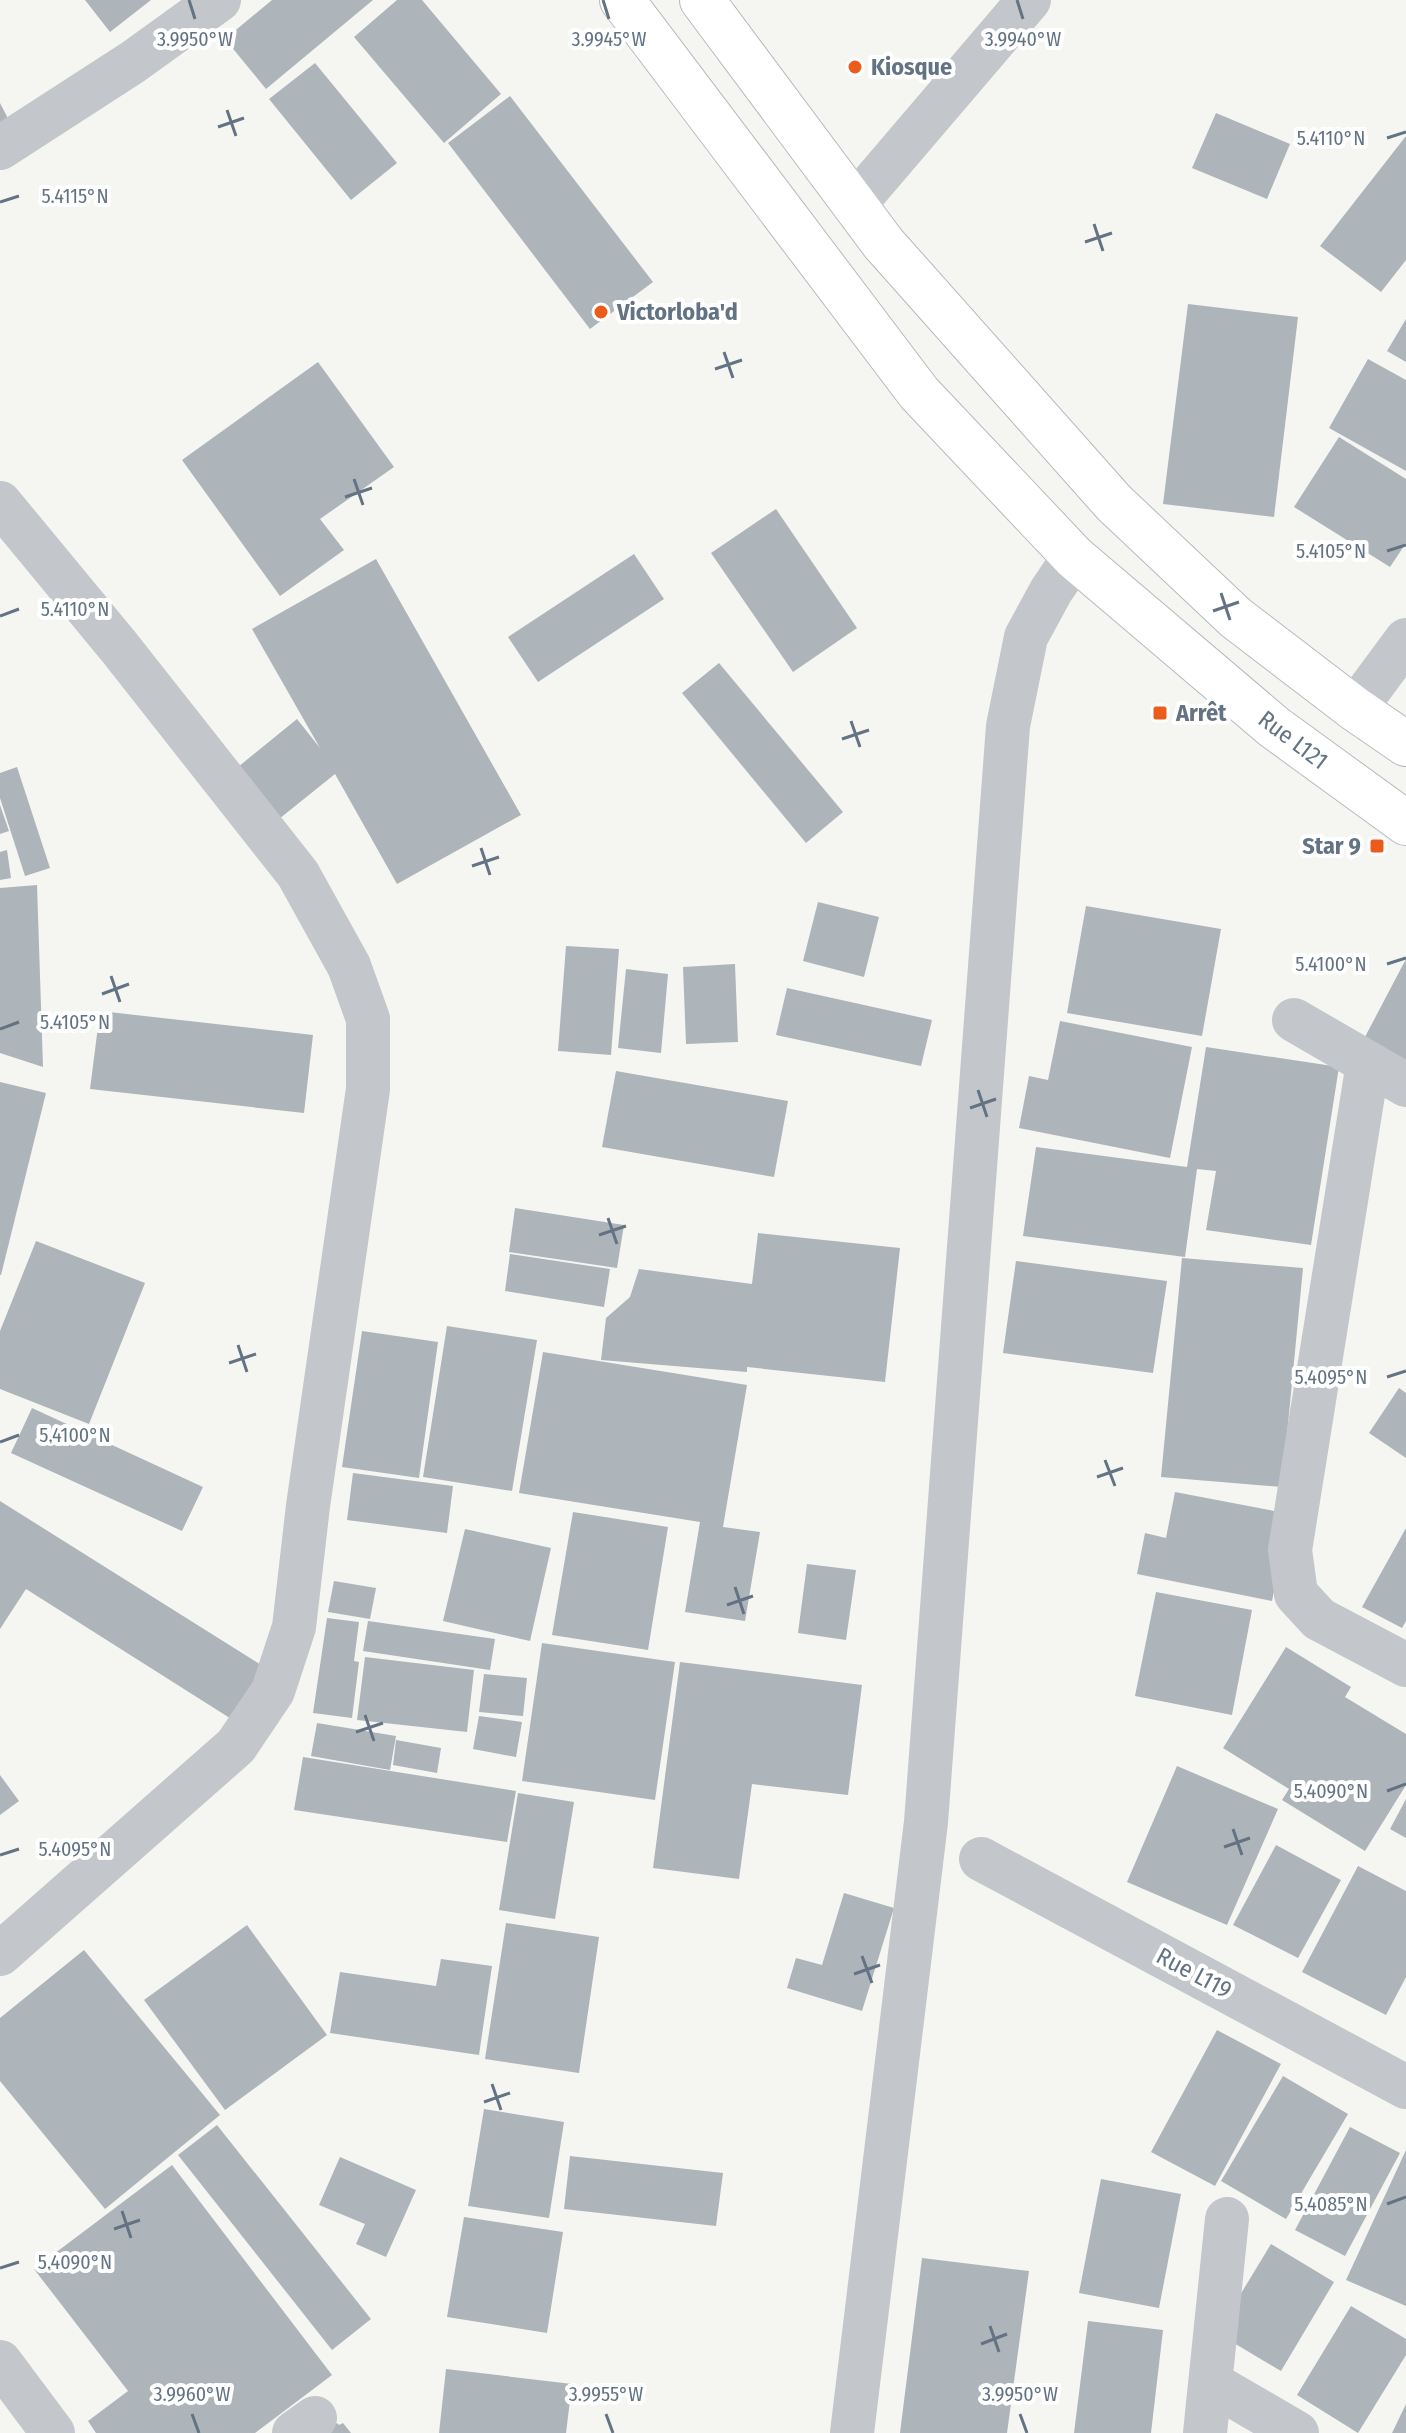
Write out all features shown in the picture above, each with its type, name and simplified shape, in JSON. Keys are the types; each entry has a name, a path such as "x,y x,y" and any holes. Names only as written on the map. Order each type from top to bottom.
{"main road":[{"name":"Rue L121","path":"622,0 919,393 1074,557 1274,727 1406,823"},
{"path":"702,0 883,243 1114,503 1236,618 1406,744"}],"street":[{"path":"0,148 133,62 219,0"},
{"path":"854,205 1029,0"},
{"path":"0,503 119,647 298,874 349,966 368,1019 368,1089 308,1506 294,1627 273,1691 236,1746 0,1954"},
{"path":"852,2433 926,1822 1008,726 1026,637 1074,557"},
{"path":"1355,709 1406,640"},
{"path":"1294,1020 1406,1085"},
{"path":"1368,1063 1290,1550 1296,1594 1319,1619 1406,1665"},
{"name":"Rue L119","path":"981,1859 1406,2087"},
{"path":"1205,2433 1227,2219"},
{"path":"0,2362 53,2433"},
{"path":"1211,2383 1297,2433"}],"building":[{"path":"85,0 151,0 110,32"},
{"path":"272,0 373,0 266,89 225,39"},
{"path":"397,0 422,0 501,94 444,143 354,37"},
{"path":"315,63 397,163 351,200 269,99"},
{"path":"510,96 653,282 590,329 448,143"},
{"path":"0,103 13,128 0,135"},
{"path":"1216,113 1290,144 1267,199 1192,168"},
{"path":"1406,136 1406,260 1381,292 1320,246"},
{"path":"1188,304 1298,317 1274,517 1163,504"},
{"path":"1406,319 1406,362 1387,351"},
{"path":"1368,359 1406,380 1406,471 1329,428"},
{"path":"318,362 394,467 320,519 344,550 280,596 182,460"},
{"path":"1339,437 1406,479 1406,543 1390,567 1294,507"},
{"path":"776,509 857,628 793,672 711,553"},
{"path":"634,554 664,599 538,682 508,637"},
{"path":"376,559 521,815 397,884 335,774 279,819 238,767 297,719 320,748 252,629"},
{"path":"719,663 843,812 806,843 682,693"},
{"path":"17,767 50,868 25,876 0,798 0,773"},
{"path":"0,805 9,831 0,834"},
{"path":"7,850 11,878 0,880 0,852"},
{"path":"37,885 43,1067 0,1053 0,888"},
{"path":"818,902 879,917 864,977 803,961"},
{"path":"1086,906 1221,929 1202,1036 1067,1013"},
{"path":"566,946 619,949 611,1055 558,1051"},
{"path":"1406,959 1406,1080 1356,1054"},
{"path":"735,964 738,1042 686,1044 683,967"},
{"path":"626,969 668,974 661,1053 618,1048"},
{"path":"787,988 932,1020 921,1066 776,1035"},
{"path":"100,1011 313,1035 304,1113 90,1089"},
{"path":"1060,1021 1192,1047 1170,1158 1019,1128 1029,1076 1048,1080"},
{"path":"1206,1047 1339,1067 1311,1245 1206,1230 1216,1171 1197,1169 1185,1257 1023,1236 1036,1147 1187,1167"},
{"path":"616,1071 788,1101 774,1177 602,1147"},
{"path":"0,1082 46,1093 1,1275 0,1275"},
{"path":"515,1208 624,1225 617,1268 509,1252"},
{"path":"758,1233 900,1248 885,1382 747,1367 747,1372 601,1360 606,1318 630,1297 639,1269 752,1284"},
{"path":"36,1241 145,1283 89,1424 0,1389 0,1331"},
{"path":"510,1254 610,1269 604,1307 505,1291"},
{"path":"1182,1258 1303,1268 1282,1487 1161,1477"},
{"path":"1016,1261 1167,1281 1153,1373 1003,1353"},
{"path":"447,1326 537,1340 512,1491 423,1477"},
{"path":"362,1331 438,1342 419,1478 342,1467"},
{"path":"543,1352 747,1385 723,1527 760,1532 745,1621 685,1612 700,1522 519,1493"},
{"path":"1399,1388 1406,1393 1406,1458 1369,1433"},
{"path":"32,1408 203,1487 182,1531 11,1453"},
{"path":"353,1473 453,1486 447,1533 347,1520"},
{"path":"1175,1492 1290,1514 1272,1601 1137,1574 1145,1533 1166,1538"},
{"path":"0,1501 277,1675 244,1727 26,1589 0,1629"},
{"path":"573,1512 668,1527 648,1650 552,1635"},
{"path":"1406,1528 1406,1621 1402,1628 1362,1607"},
{"path":"465,1529 551,1548 530,1641 443,1621"},
{"path":"807,1564 856,1570 846,1640 798,1633"},
{"path":"334,1581 376,1588 370,1619 328,1612"},
{"path":"1156,1592 1252,1610 1232,1715 1135,1696"},
{"path":"327,1618 359,1622 354,1661 359,1662 352,1718 313,1713"},
{"path":"368,1621 495,1639 490,1670 363,1651"},
{"path":"542,1643 675,1662 655,1800 522,1781"},
{"path":"1286,1647 1351,1687 1345,1697 1406,1734 1406,1785 1365,1851 1282,1800 1289,1789 1223,1748"},
{"path":"365,1657 474,1670 467,1732 357,1720"},
{"path":"680,1662 862,1685 848,1795 752,1784 739,1879 653,1868"},
{"path":"484,1674 527,1678 523,1716 479,1712"},
{"path":"479,1716 522,1722 516,1757 473,1749"},
{"path":"317,1723 396,1736 390,1770 311,1756"},
{"path":"396,1740 441,1748 437,1773 393,1765"},
{"path":"303,1757 516,1791 507,1842 294,1810"},
{"path":"1177,1766 1278,1809 1227,1925 1127,1882"},
{"path":"0,1775 19,1801 0,1815"},
{"path":"518,1793 574,1802 555,1919 499,1910"},
{"path":"1406,1799 1406,1838 1390,1829"},
{"path":"1276,1845 1341,1880 1298,1958 1233,1925"},
{"path":"1358,1866 1406,1891 1406,1977 1386,2015 1302,1972"},
{"path":"844,1893 894,1908 862,2011 787,1988 796,1958 822,1965"},
{"path":"506,1923 599,1937 579,2073 485,2059"},
{"path":"247,1925 327,2035 225,2110 144,2000"},
{"path":"84,1950 220,2115 105,2209 0,2081 0,2018"},
{"path":"441,1959 492,1966 479,2055 330,2033 340,1972 436,1986"},
{"path":"1217,2030 1281,2064 1215,2186 1151,2152"},
{"path":"1283,2076 1348,2114 1286,2219 1221,2181"},
{"path":"484,2109 564,2122 549,2218 468,2206"},
{"path":"217,2125 371,2319 332,2350 178,2155"},
{"path":"1350,2127 1400,2153 1345,2256 1295,2230"},
{"path":"1406,2150 1406,2306 1346,2280"},
{"path":"570,2156 723,2173 716,2226 564,2209"},
{"path":"340,2157 416,2190 386,2257 356,2244 365,2224 319,2205"},
{"path":"172,2165 332,2375 255,2433 96,2433 88,2421 128,2391 34,2269"},
{"path":"1101,2179 1181,2194 1159,2308 1079,2293"},
{"path":"464,2217 563,2232 547,2333 447,2317"},
{"path":"1271,2244 1334,2282 1281,2371 1217,2333"},
{"path":"922,2258 1029,2271 1007,2433 900,2433"},
{"path":"1351,2306 1406,2339 1406,2355 1358,2433 1297,2395"},
{"path":"1088,2321 1163,2330 1151,2433 1074,2433"},
{"path":"446,2369 572,2384 566,2433 439,2433"},
{"path":"1406,2404 1406,2433 1392,2433"},
{"path":"337,2423 343,2423 351,2433 323,2433"}],"place":[{"name":"Kiosque","path":"855,67"},
{"name":"Victorloba'd","path":"601,312"},
{"name":"Arrêt","path":"1160,713"},
{"name":"Star 9","path":"1377,846"}]}
